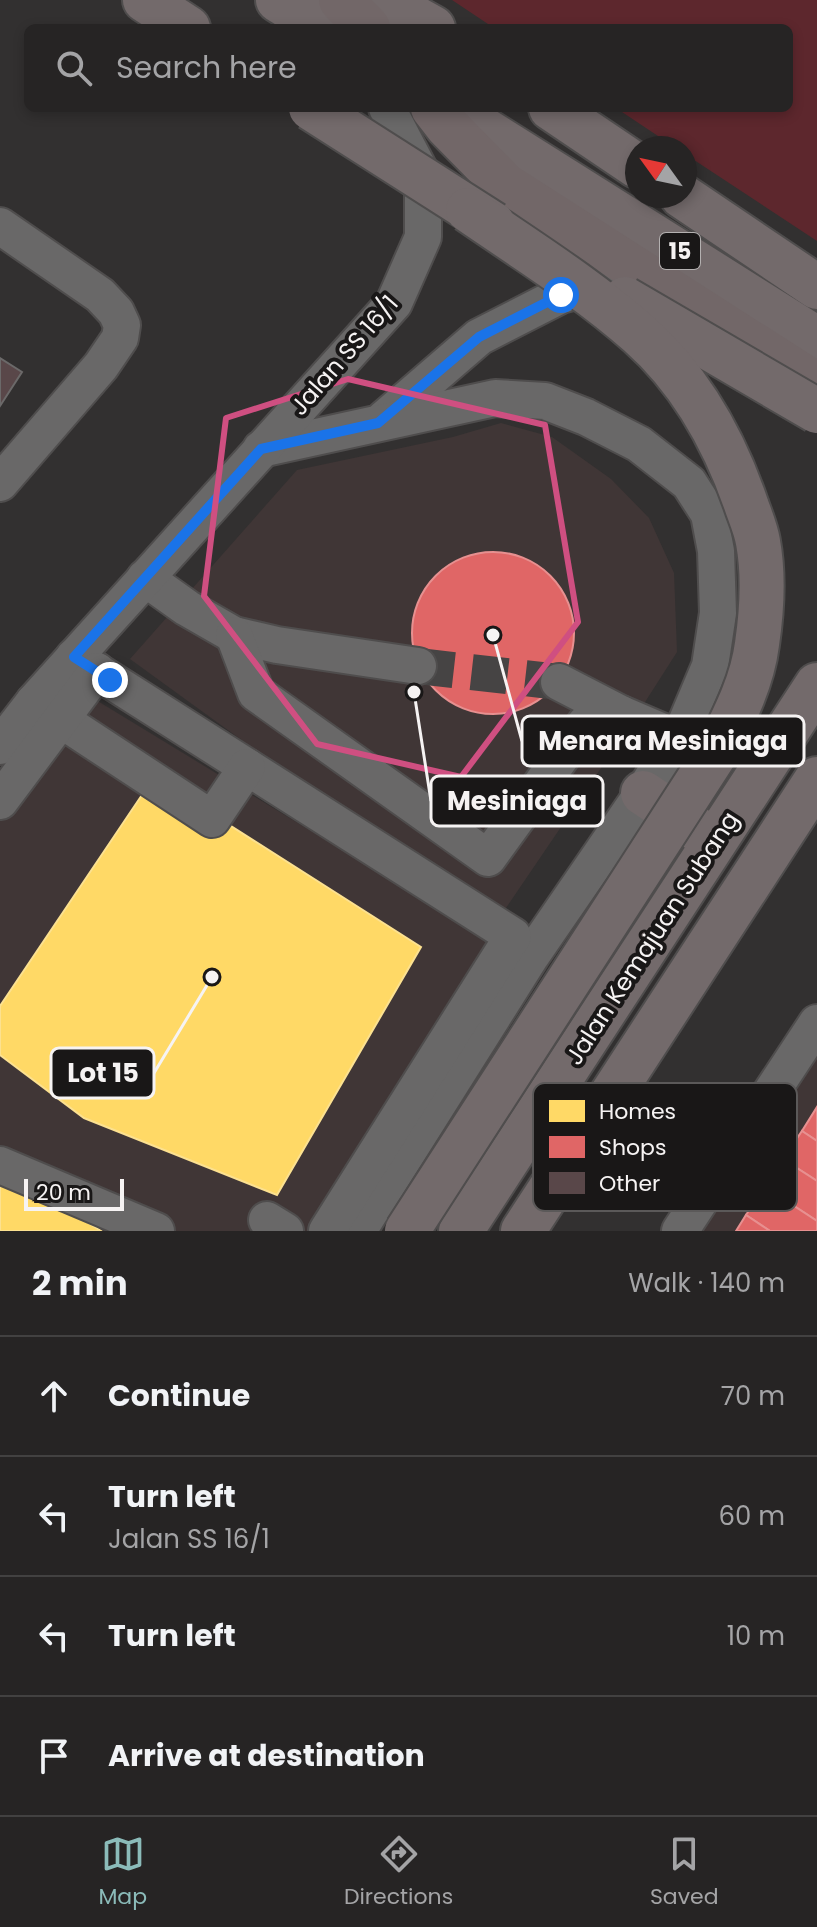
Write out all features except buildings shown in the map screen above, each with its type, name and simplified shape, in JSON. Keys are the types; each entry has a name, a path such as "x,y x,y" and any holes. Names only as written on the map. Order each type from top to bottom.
{"highway":[{"path":"341,0 364,24"},
{"path":"436,112 505,185 817,385"}],"main road":[{"path":"145,0 182,24"},
{"path":"278,0 317,24"},
{"path":"383,0 426,24"},
{"path":"317,112 593,296 641,336 678,375 721,441 737,479 758,540 763,588 757,646 744,696 717,751 407,1231"},
{"name":"15","path":"456,112 817,339"},
{"path":"557,112 625,158"},
{"path":"697,206 817,287"},
{"path":"468,210 817,411"},
{"name":"Jalan Kemajuan Subang","path":"557,1083 817,685"},
{"path":"619,1083 817,779"},
{"path":"643,793 715,841"},
{"name":"Jalan Kemajuan Subang","path":"461,1231 533,1120"},
{"path":"523,1231 536,1211"}],"street":[{"path":"322,0 337,24"},
{"name":"Jalan SS 16/1","path":"0,746 48,711 86,664 145,578 394,303 423,237 423,177 389,112"},
{"path":"0,226 100,295 116,312 122,325 120,338 101,366 0,483"},
{"path":"378,423 479,337 561,295 590,285 632,281 667,291"},
{"path":"261,449 495,398 545,401 586,417 639,444 689,483 709,514 716,551 718,613 710,666 686,723 643,793 531,956 358,1231"},
{"path":"145,578 187,608 234,635 277,645 418,666"},
{"path":"234,635 256,693 488,858 585,724 621,714"},
{"path":"86,664 513,936 327,1231"},
{"path":"559,682 677,738"},
{"path":"0,801 48,711 212,819 247,767"},
{"path":"777,1083 817,1023"},
{"path":"0,1165 156,1231"},
{"path":"680,1231 693,1211"}],"highlighted area":[{"path":"348,379 545,425 578,622 461,777 317,744 204,596 226,418"}],"shaded area":[{"path":"452,0 817,0 817,241 697,162 697,136 658,136 622,112 793,112 793,24 488,24"},
{"path":"501,423 552,437 611,479 649,518 674,573 677,652 495,924 130,659 297,470 453,437"},
{"path":"73,686 513,954 335,1231 0,1231 0,775"},
{"path":"817,1039 817,1231 693,1231 706,1211 797,1211 797,1083 789,1083"}],"tunnel":[{"path":"418,666 559,682"}],"place":[{"name":"Menara Mesiniaga","path":"493,635"},
{"name":"Mesiniaga","path":"414,692"},
{"name":"Lot 15","path":"212,977"}],"route":[{"path":"110,680 74,657 261,449 378,423 479,337 561,295"}]}
